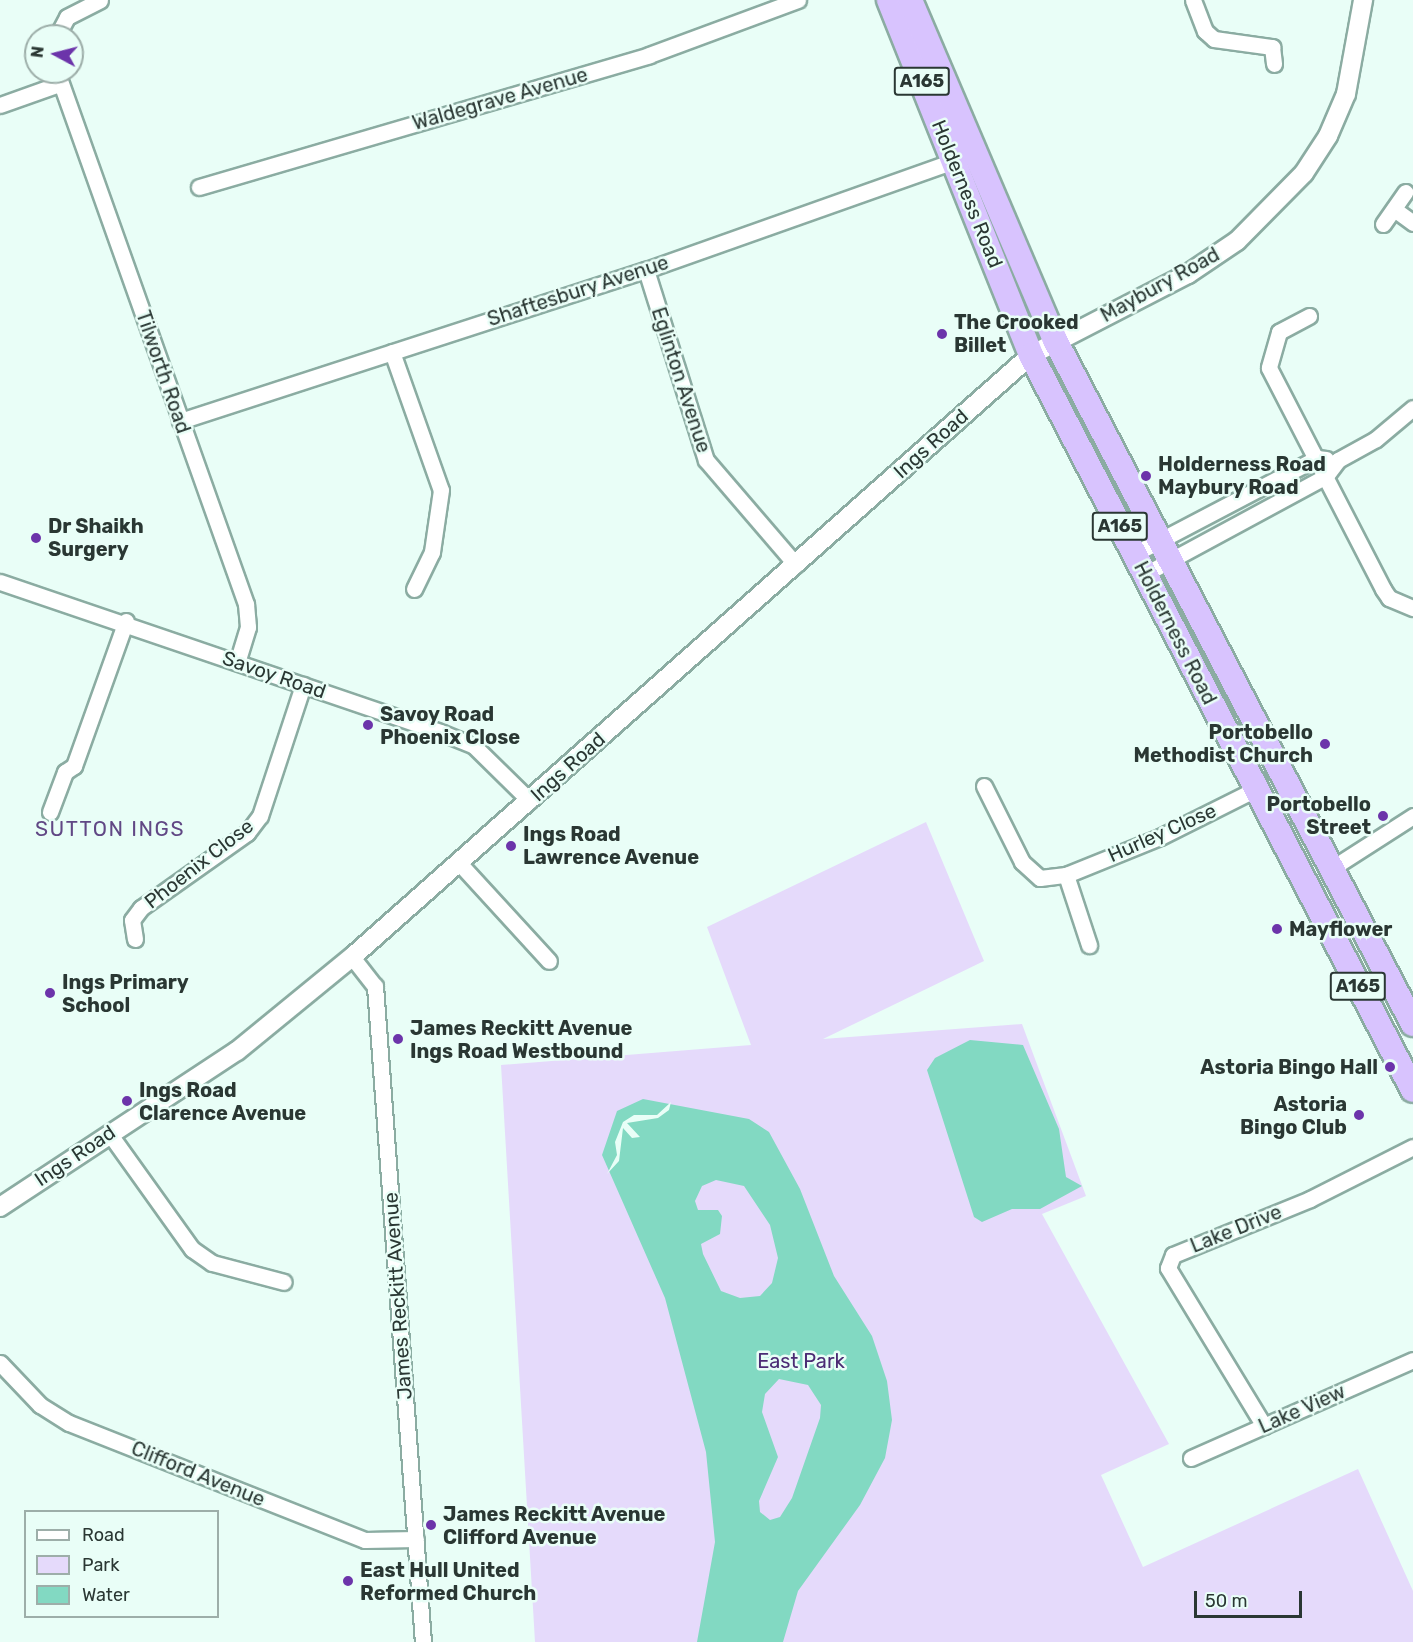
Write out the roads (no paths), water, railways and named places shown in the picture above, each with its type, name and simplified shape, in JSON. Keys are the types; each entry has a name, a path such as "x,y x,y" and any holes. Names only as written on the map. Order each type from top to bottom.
{"highway":[{"name":"Holderness Road","path":"890,0 964,157 1055,340 1329,870 1407,996 1413,1024"},
{"name":"Holderness Road","path":"910,0 1031,355 1413,1090"}],"street":[{"path":"63,24 67,17 100,0"},
{"name":"Waldegrave Avenue","path":"199,187 649,55 798,0"},
{"path":"1193,0 1205,32 1214,39 1272,47 1274,64"},
{"name":"Maybury Road","path":"1055,340 1188,274 1272,209 1328,136 1346,94 1363,0"},
{"name":"Tilworth Road","path":"0,105 45,84"},
{"name":"Tilworth Road","path":"60,84 246,604 248,627 237,662"},
{"name":"Shaftesbury Avenue","path":"180,421 646,270 964,157"},
{"path":"1383,224 1405,192"},
{"path":"1394,209 1413,222"},
{"name":"Eglinton Avenue","path":"646,270 698,438 719,481 796,565"},
{"path":"1309,316 1290,321 1274,340 1269,368 1383,589 1389,598 1413,608"},
{"name":"Ings Road","path":"0,1207 237,1050 352,957 461,865 1031,355 1055,340"},
{"path":"392,352 441,490 432,552 414,590"},
{"path":"1139,564 1326,476 1338,460 1376,439 1413,408"},
{"path":"1139,564 1164,552 1317,458 1338,460"},
{"name":"Savoy Road","path":"0,582 126,621 474,746 530,801"},
{"path":"50,812 65,771 74,766 126,621"},
{"name":"Phoenix Close","path":"135,939 132,920 141,908 247,833 260,816 303,686"},
{"name":"Hurley Close","path":"984,786 1022,862 1040,878 1066,874 1256,789"},
{"path":"1329,870 1413,816"},
{"path":"461,865 549,961"},
{"path":"1066,874 1089,945"},
{"name":"James Reckitt Avenue","path":"352,957 375,987 423,1642"},
{"path":"109,1133 192,1249 212,1263 284,1282"},
{"name":"Lake Drive","path":"1264,1426 1168,1268 1173,1255 1310,1199 1413,1147"},
{"name":"Lake View","path":"1191,1458 1413,1360"},
{"name":"Clifford Avenue","path":"0,1363 40,1406 69,1424 366,1540 416,1539"}],"water":[{"path":"970,1040 1023,1045 1059,1129 1066,1177 1082,1186 1040,1209 1012,1209 982,1222 974,1217 927,1070 935,1058"},
{"path":"643,1099 749,1119 769,1132 800,1189 834,1276 872,1336 887,1381 892,1420 885,1458 860,1505 798,1591 783,1642 697,1642 715,1542 706,1452 665,1298 602,1155 617,1111","holes":["716,1180 744,1186 770,1225 778,1258 772,1283 760,1296 740,1298 721,1291 703,1254 701,1244 720,1234 722,1216 718,1210 698,1210 695,1201 702,1186","779,1379 808,1385 821,1405 820,1418 792,1498 780,1517 770,1520 760,1512 759,1501 778,1457 762,1412 765,1394"]}],"place":[{"name":"The Crooked Billet","path":"942,334"},
{"name":"Holderness Road Maybury Road","path":"1146,476"},
{"name":"Dr Shaikh Surgery","path":"36,538"},
{"name":"Savoy Road Phoenix Close","path":"368,725"},
{"name":"Portobello Methodist Church","path":"1325,744"},
{"name":"Portobello Street","path":"1383,816"},
{"name":"Ings Road Lawrence Avenue","path":"511,846"},
{"name":"Mayflower","path":"1277,929"},
{"name":"Ings Primary School","path":"50,993"},
{"name":"James Reckitt Avenue Ings Road Westbound","path":"398,1039"},
{"name":"Astoria Bingo Hall","path":"1390,1067"},
{"name":"Ings Road Clarence Avenue","path":"127,1101"},
{"name":"Astoria Bingo Club","path":"1359,1115"},
{"name":"James Reckitt Avenue Clifford Avenue","path":"431,1525"},
{"name":"East Hull United Reformed Church","path":"348,1581"}],"district":[{"name":"SUTTON INGS","path":"110,829"}],"park label":[{"name":"East Park","path":"801,1361"}]}
